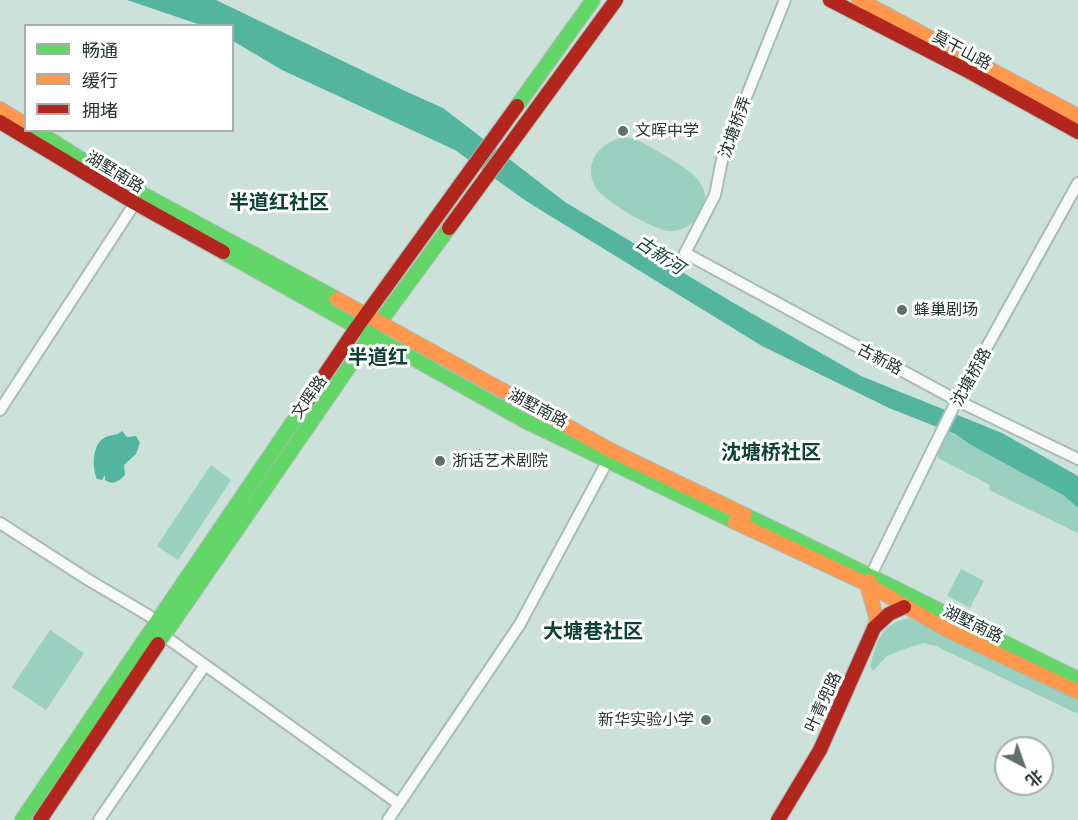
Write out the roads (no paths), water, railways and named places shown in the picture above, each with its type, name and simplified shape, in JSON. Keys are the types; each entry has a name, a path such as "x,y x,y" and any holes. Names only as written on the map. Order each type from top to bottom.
{"main road":[{"name":"文晖路","path":"40,820 357,327 592,0"},
{"name":"文晖路","path":"22,820 486,175 616,0"},
{"name":"莫干山路","path":"830,0 966,70 1078,132"},
{"name":"莫干山路","path":"859,0 1078,116"},
{"path":"0,109 24,123"},
{"name":"湖墅南路","path":"0,122 135,203 525,421 607,462 930,607 1078,679"},
{"name":"湖墅南路","path":"38,132 100,171 366,314 612,451 869,580 904,607 949,631 1078,692"},
{"path":"869,580 877,620 874,628"},
{"name":"叶青兜路","path":"778,820 820,750 874,628 889,614 904,607"}],"street":[{"name":"沈塘桥弄","path":"685,252 715,195 723,155 785,0"},
{"name":"沈塘桥路","path":"869,580 956,404 1078,183"},
{"path":"0,410 135,203"},
{"name":"古新路","path":"685,252 956,404 1078,459"},
{"path":"388,820 520,624 607,462"},
{"path":"0,523 163,627 205,665 399,804"},
{"path":"99,820 205,665"}],"place":[{"name":"文晖中学","path":"623,131"},
{"name":"蜂巢剧场","path":"902,310"},
{"name":"浙话艺术剧院","path":"440,461"},
{"name":"新华实验小学","path":"706,720"}],"district":[{"name":"半道红社区","path":"279,202"},
{"name":"半道红","path":"378,357"},
{"name":"沈塘桥社区","path":"771,452"},
{"name":"大塘巷社区","path":"593,631"}],"water label":[{"name":"古新河","path":"660,255"}]}
